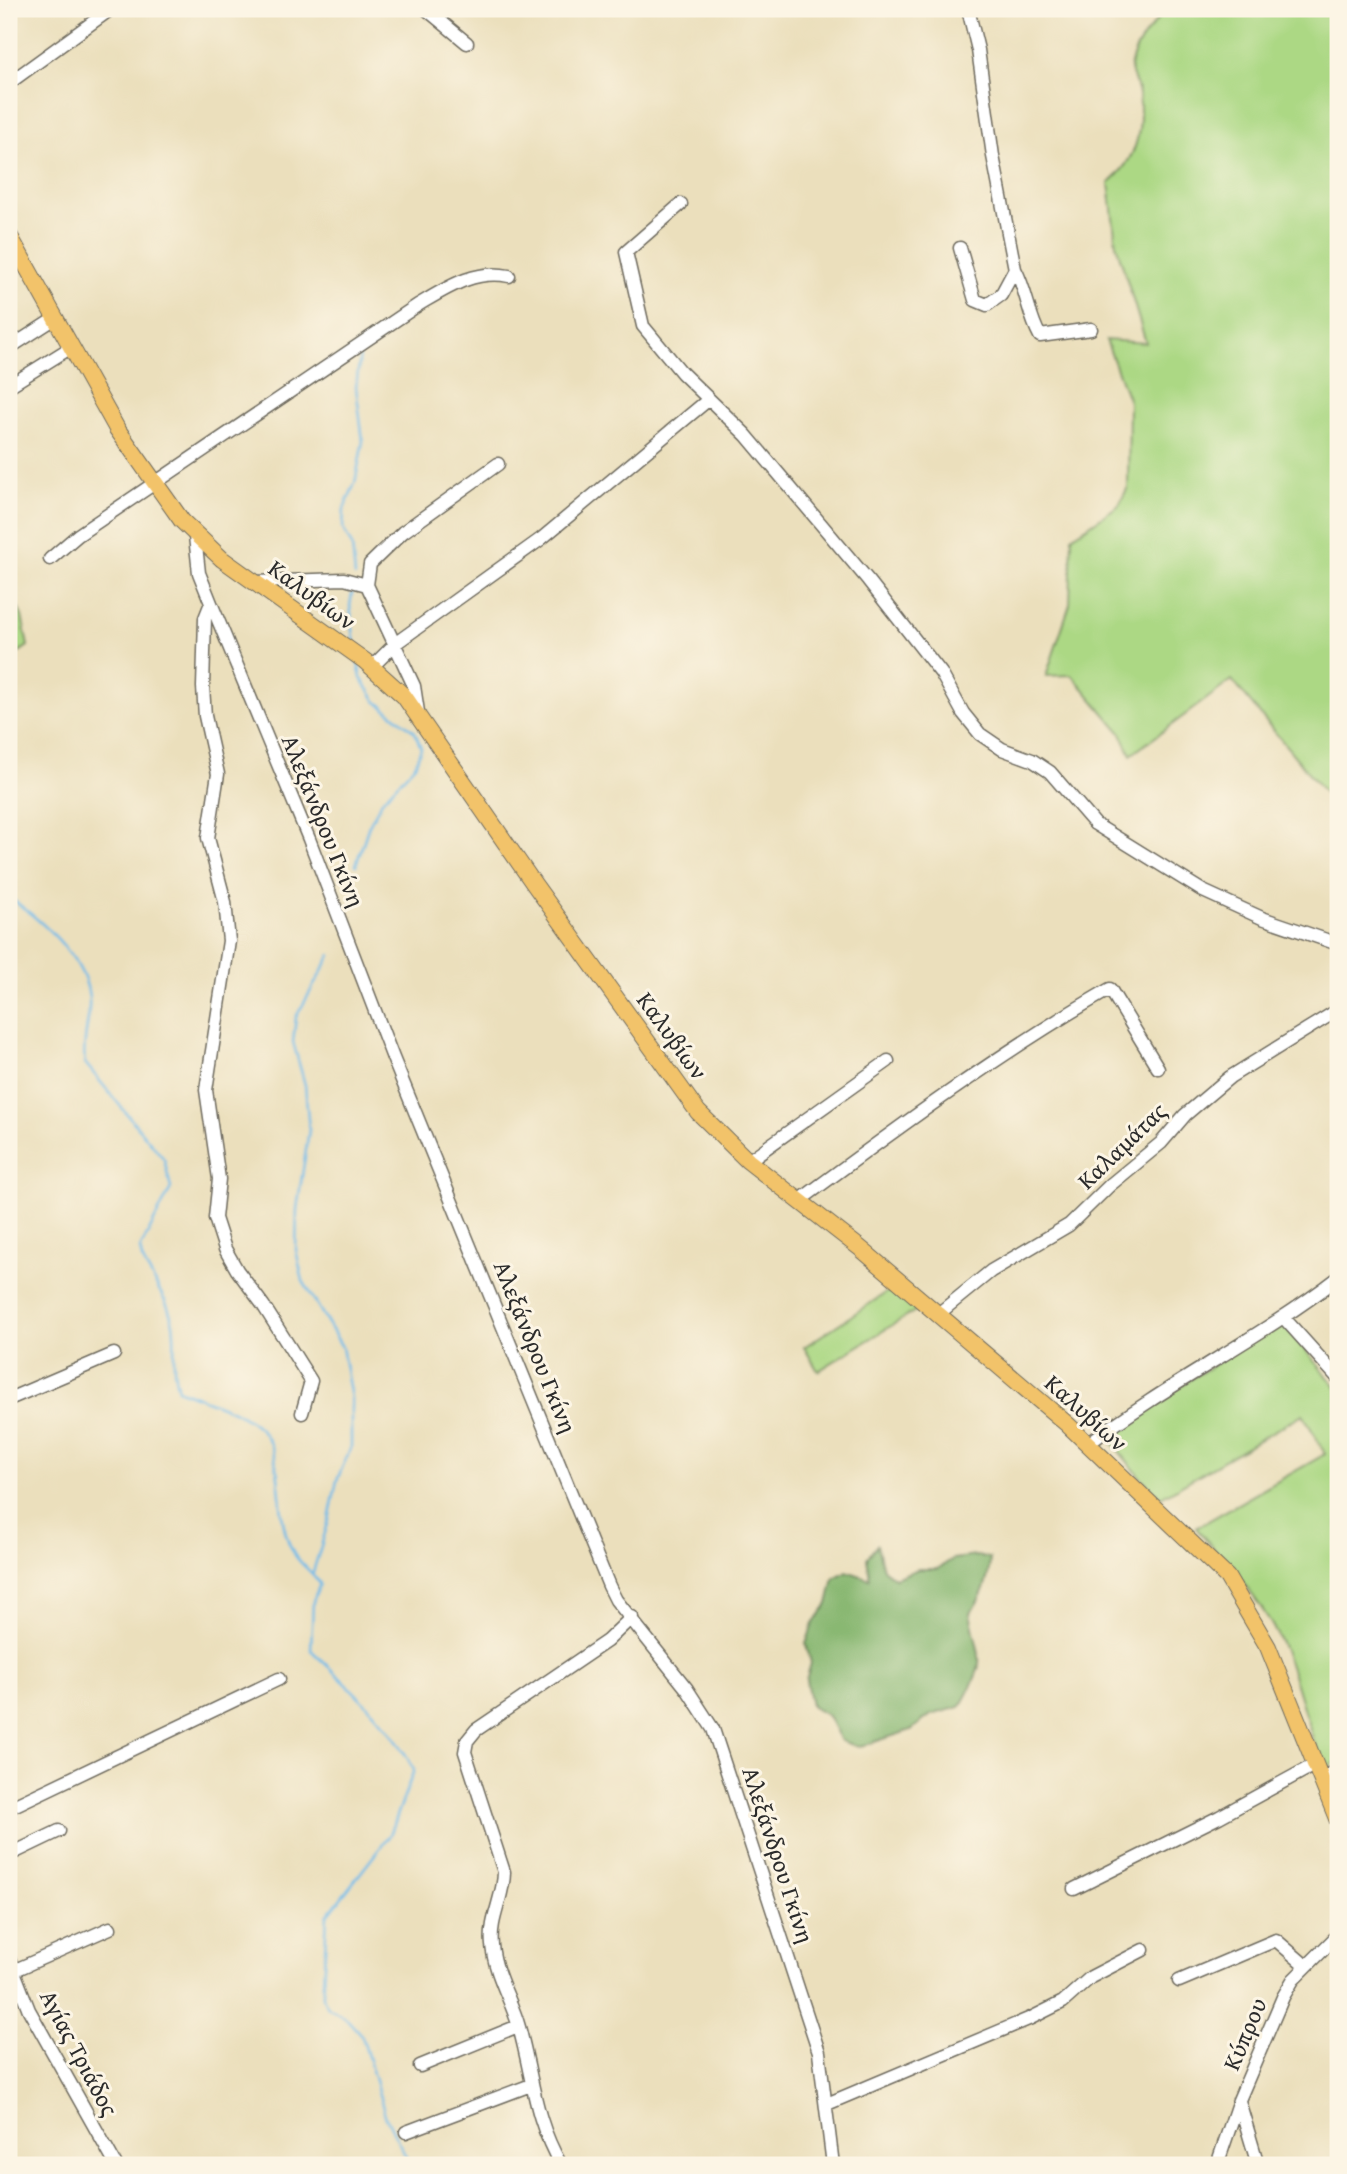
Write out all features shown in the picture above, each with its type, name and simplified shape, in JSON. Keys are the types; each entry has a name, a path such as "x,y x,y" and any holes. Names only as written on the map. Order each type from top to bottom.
{"main road":[{"name":"Καλυβίων","path":"9,235 117,429 195,536 369,664 418,712 534,884 698,1112 748,1161 860,1248 1088,1444 1227,1577 1268,1647 1337,1817"}],"street":[{"path":"9,83 111,9"},
{"path":"426,9 467,43"},
{"path":"968,9 978,50 993,156 1015,269 1024,286 1030,319 1040,336 1091,329"},
{"path":"681,204 626,252 643,326 708,400 746,435 860,570 941,673 963,713 980,734 1002,749 1032,760 1050,772 1095,824 1203,891 1262,918 1338,944"},
{"path":"960,248 975,300 986,305 1001,295 1015,269"},
{"path":"50,559 78,535 418,305 461,281 490,272 509,276"},
{"path":"9,348 54,319"},
{"path":"9,386 70,348"},
{"path":"369,664 541,539 708,400"},
{"path":"418,712 414,686 396,643 364,583 370,564 403,532 498,464"},
{"name":"Αλεξάνδρου Γκίνη","path":"195,536 199,573 309,839 393,1058 609,1586 616,1600 687,1689 714,1732 729,1772 741,1822 803,1997 819,2052 833,2165"},
{"path":"255,582 344,579 364,583"},
{"path":"211,603 205,618 203,687 205,716 218,774 208,838 225,902 229,941 206,1090 219,1179 215,1218 225,1250 264,1305 311,1381 302,1413"},
{"path":"799,1201 960,1083 1043,1027 1110,989 1158,1068"},
{"name":"Καλαμάτας","path":"937,1315 992,1271 1069,1226 1110,1185 1161,1143 1185,1115 1230,1077 1338,1010"},
{"path":"748,1161 888,1061"},
{"path":"1088,1444 1122,1418 1284,1318 1338,1278"},
{"path":"1284,1318 1338,1378"},
{"path":"9,1399 114,1354"},
{"path":"561,2165 546,2139 518,2026 497,1971 492,1926 504,1888 503,1872 465,1752 467,1741 476,1730 607,1642 632,1617"},
{"path":"9,1808 279,1679"},
{"path":"1074,1889 1219,1817 1314,1765"},
{"path":"1321,1781 1338,1768"},
{"path":"9,1855 59,1832"},
{"path":"11,1965 110,1927"},
{"name":"Κύπρου","path":"1217,2165 1239,2100 1283,1997 1306,1966 1338,1935"},
{"path":"1179,1981 1276,1940 1306,1966"},
{"path":"827,2104 1031,2018 1063,2002 1091,1977 1143,1950"},
{"name":"Αγίας Τριάδος","path":"11,1965 48,2047 116,2165"},
{"path":"420,2066 518,2026"},
{"path":"406,2132 531,2085"},
{"path":"1239,2100 1258,2165"}],"green space":[{"path":"1166,9 1338,9 1338,809 1232,680 1131,755 1121,733 1072,675 1046,676 1070,604 1072,537 1119,505 1128,487 1129,402 1106,340 1146,343 1116,244 1109,183 1132,154 1139,132 1139,94 1132,75 1133,55"},
{"path":"9,590 22,616 28,646 9,659"},
{"path":"895,1287 920,1308 818,1371 804,1347"},
{"path":"1282,1322 1338,1389 1338,1761 1325,1770 1288,1661 1273,1627 1247,1588 1196,1528 1325,1454 1303,1414 1161,1497 1140,1477 1110,1440 1124,1421"},
{"path":"877,1545 883,1569 895,1578 918,1569 937,1569 953,1559 976,1556 990,1558 987,1581 970,1613 979,1652 978,1669 960,1707 931,1715 911,1730 859,1747 841,1741 828,1716 811,1706 806,1680 811,1663 806,1644 813,1624 828,1604 834,1578 847,1571 870,1579 867,1558"}],"waterway":[{"path":"355,576 352,546 343,528 344,509 355,483 363,441 356,387 360,355"},
{"path":"353,587 350,606 355,646"},
{"path":"356,865 369,825 383,799 415,765 421,748 415,732 376,701 361,678 358,663"},
{"path":"9,897 50,931 74,959 88,991 85,1063 164,1159 171,1188 140,1249 142,1259 171,1316 174,1332 174,1373 178,1389 243,1416 261,1430 269,1442 278,1473 288,1541 295,1555 320,1584 313,1601 311,1650 381,1721 414,1770 390,1835 327,1916 323,1983 323,1997 328,2007 346,2018 362,2036 385,2115 410,2165"},
{"path":"313,1572 329,1520 337,1480 351,1447 351,1398 342,1347 303,1281 296,1250 297,1209 309,1130 305,1085 293,1042 296,1017 331,955"}]}
